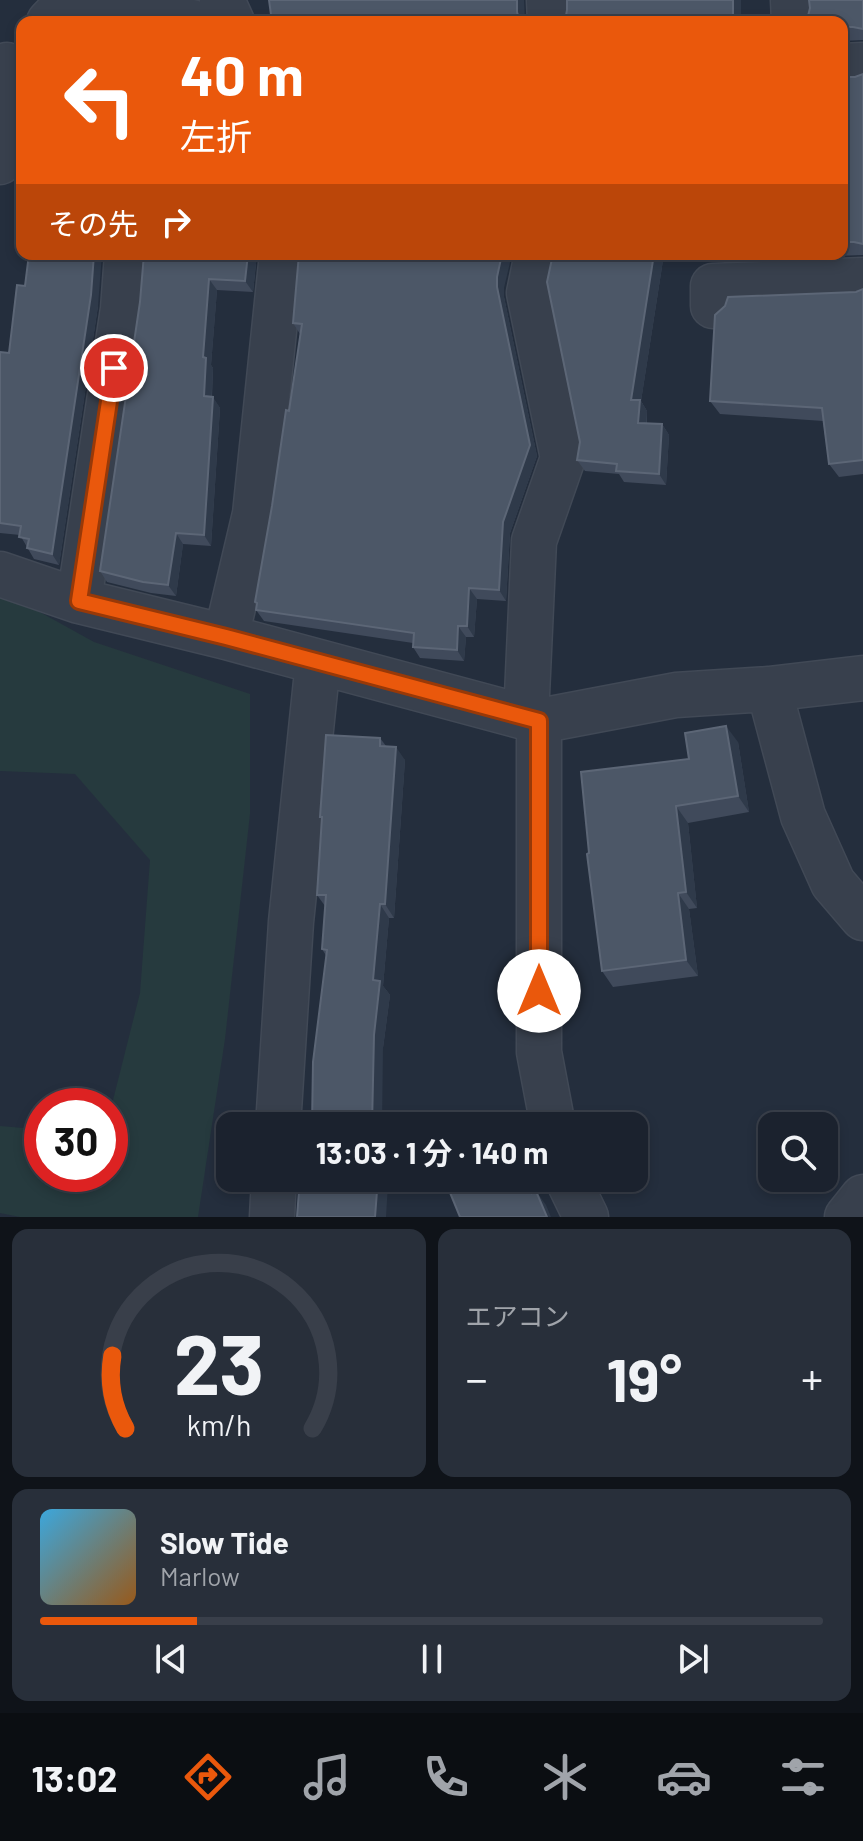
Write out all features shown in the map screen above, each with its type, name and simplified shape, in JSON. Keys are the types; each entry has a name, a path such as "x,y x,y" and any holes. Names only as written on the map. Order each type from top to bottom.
{"street":[{"path":"55,16 70,0 132,16"},
{"path":"0,162 7,119 10,62"},
{"path":"79,601 123,309 127,260"},
{"path":"226,637 255,514 281,260"},
{"path":"536,260 529,293 563,458 534,541 532,719 539,1052 550,1112"},
{"path":"713,306 713,286 863,280"},
{"path":"0,574 79,601 532,719 676,695 769,689 863,678"},
{"path":"279,1112 291,922 318,662"},
{"path":"769,689 803,816 833,883 863,918"},
{"path":"272,1217 273,1192"},
{"path":"574,1192 586,1217"},
{"path":"847,1217 863,1197"}],"green space":[{"path":"0,590 94,642 250,694 250,814 225,1039 198,1217 20,1217 0,1213 0,1126 24,1128 24,1192 128,1192 128,1088 116,1088 140,993 150,860 75,774 0,771"}],"building":[{"path":"269,0 517,0 518,16 271,16"},
{"path":"567,0 733,0 733,16 566,16"},
{"path":"809,0 863,0 863,29 848,27 848,16 808,16"},
{"path":"863,74 863,244 848,242 848,77"},
{"path":"28,260 94,260 52,554 27,548 29,539 19,537 21,526 0,523 0,352 9,353 17,285 25,286"},
{"path":"144,260 247,260 245,281 209,279 203,357 206,358 204,396 213,397 204,535 176,533 168,585 100,571"},
{"path":"298,260 501,260 497,287 530,445 503,522 499,590 469,588 467,626 458,626 457,650 413,647 414,633 256,610 302,324 293,323"},
{"path":"552,260 653,260 631,400 640,400 638,423 662,424 659,474 616,471 617,464 577,460 580,442 547,282"},
{"path":"863,289 863,460 829,464 822,408 710,401 715,315 725,306 728,297 856,292"},
{"path":"726,726 738,796 676,806 686,892 678,893 686,960 602,971 587,854 581,772 689,759 685,733"},
{"path":"326,735 380,738 380,746 396,747 385,904 380,904 373,980 380,981 374,1035 372,1112 312,1112 313,1062 327,950 322,949 326,895 317,895"},
{"path":"299,1192 377,1192 375,1217 297,1217"},
{"path":"450,1192 536,1192 547,1217 460,1217"}],"route":[{"path":"114,368 79,601 539,721 539,991"}]}
